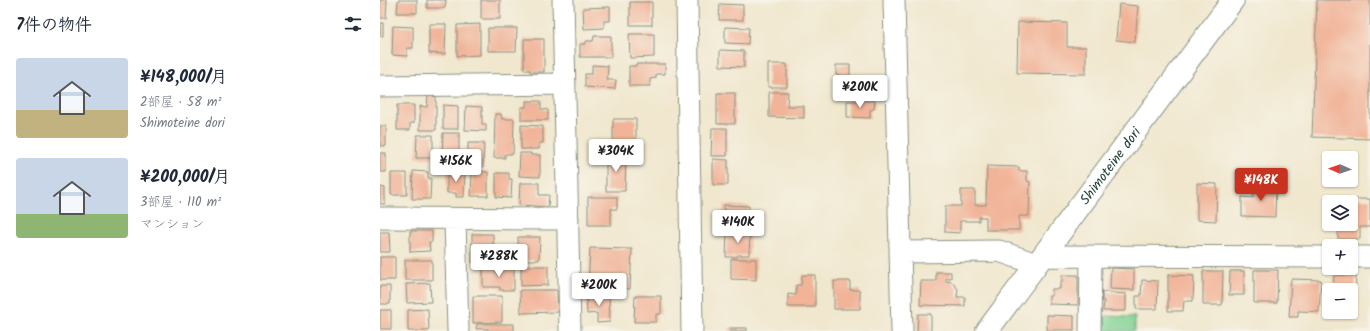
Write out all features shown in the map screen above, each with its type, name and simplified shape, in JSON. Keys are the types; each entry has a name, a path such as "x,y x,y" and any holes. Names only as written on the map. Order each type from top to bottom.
{"street":[{"path":"563,0 570,331"},
{"path":"687,0 692,331"},
{"path":"894,0 902,331"},
{"name":"Shimoteine dori","path":"987,331 1233,0"},
{"path":"380,86 565,84"},
{"path":"380,218 568,219"},
{"path":"455,219 458,331"},
{"path":"900,252 999,251 1040,260 1091,257 1322,257"},
{"path":"1090,331 1091,257"},
{"path":"1358,257 1370,257"}],"green space":[{"path":"1102,316 1135,317 1135,331 1101,331"}],"building":[{"path":"380,0 387,0 386,18 380,18"},
{"path":"398,0 417,0 417,13 397,13"},
{"path":"427,0 446,0 445,8 427,8"},
{"path":"481,0 500,0 500,19 481,19"},
{"path":"1317,0 1370,0 1370,139 1312,137"},
{"path":"630,2 652,2 652,25 630,25"},
{"path":"720,4 743,5 743,20 719,20"},
{"path":"1119,4 1138,6 1135,42 1116,40"},
{"path":"610,7 610,21 604,21 604,28 584,29 583,8"},
{"path":"1018,22 1067,23 1067,47 1086,47 1086,74 1017,73"},
{"path":"380,23 383,23 383,36 380,36"},
{"path":"429,24 446,24 445,54 429,53"},
{"path":"480,24 480,55 457,56 457,25"},
{"path":"393,26 413,27 413,48 407,48 407,56 392,55"},
{"path":"725,27 749,28 748,44 725,43"},
{"path":"488,28 517,28 516,51 488,51"},
{"path":"629,34 654,34 654,57 630,58"},
{"path":"594,36 611,36 611,57 580,57 580,44 586,44 586,41 593,41"},
{"path":"524,39 544,39 544,72 530,72 530,70 524,70"},
{"path":"720,50 744,51 744,67 720,66"},
{"path":"636,64 665,64 665,74 656,74 656,78 650,79 650,86 629,86 629,66 636,66"},
{"path":"768,64 787,64 787,87 768,87"},
{"path":"592,65 608,66 607,80 616,80 615,89 585,87 585,74 592,74"},
{"path":"836,65 850,65 850,76 836,75"},
{"path":"769,92 788,92 787,106 804,106 804,118 769,117"},
{"path":"717,93 735,93 735,124 717,124"},
{"path":"428,95 436,96 436,130 420,130 420,106 427,107"},
{"path":"526,101 541,101 541,109 548,110 548,120 521,120 521,107 526,107"},
{"path":"847,101 875,101 874,109 870,110 870,118 847,117"},
{"path":"397,105 414,105 414,123 410,123 410,130 397,130"},
{"path":"443,105 458,106 458,129 443,129"},
{"path":"466,106 482,107 482,124 486,124 486,131 465,130"},
{"path":"495,114 501,114 502,119 514,119 513,154 505,154 505,158 494,158"},
{"path":"613,119 636,119 636,152 613,152"},
{"path":"521,125 543,126 543,143 539,143 539,149 521,149"},
{"path":"380,126 386,126 386,146 380,146"},
{"path":"712,128 727,128 727,156 711,156"},
{"path":"443,133 459,133 459,159 442,158"},
{"path":"417,135 433,135 433,158 416,158"},
{"path":"468,143 484,143 483,167 468,166"},
{"path":"380,153 386,153 386,172 380,172"},
{"path":"520,153 540,155 540,177 519,176"},
{"path":"606,155 626,156 625,191 606,191"},
{"path":"713,159 728,160 728,185 713,185"},
{"path":"987,166 1019,167 1019,171 1027,171 1027,181 1030,182 1029,216 1019,216 1019,230 986,230 986,217 979,217 979,221 960,221 960,233 945,232 945,206 961,206 961,190 975,190 975,205 986,205"},
{"path":"413,171 428,172 428,178 431,178 430,199 412,199"},
{"path":"447,171 465,172 464,197 456,197 456,193 447,193"},
{"path":"472,171 488,172 488,196 471,196"},
{"path":"391,173 407,173 407,195 391,195"},
{"path":"496,173 509,173 509,179 512,179 511,198 496,197"},
{"path":"520,183 539,183 539,195 549,195 548,207 519,205"},
{"path":"1197,183 1217,184 1216,221 1197,220"},
{"path":"1254,185 1276,185 1275,217 1242,216 1242,197 1253,198"},
{"path":"380,187 385,188 385,204 380,204"},
{"path":"588,197 617,197 617,209 611,209 611,225 588,225"},
{"path":"1358,199 1370,199 1370,227 1360,227 1360,239 1338,239 1338,231 1358,231"},
{"path":"724,205 749,206 749,228 723,228"},
{"path":"410,231 432,231 432,242 429,242 430,251 410,252"},
{"path":"380,232 389,232 390,252 380,252"},
{"path":"727,232 750,233 749,255 726,257"},
{"path":"472,234 493,234 493,263 472,262"},
{"path":"518,237 540,237 539,260 518,260"},
{"path":"590,248 632,249 630,289 588,287"},
{"path":"380,257 395,257 395,280 380,280"},
{"path":"731,259 756,259 756,280 731,279"},
{"path":"405,260 432,260 432,280 405,280"},
{"path":"521,266 548,266 548,285 521,286"},
{"path":"514,267 514,290 500,290 500,287 483,287 483,268"},
{"path":"1111,268 1134,269 1134,290 1110,289"},
{"path":"1254,270 1278,270 1277,303 1254,303"},
{"path":"1203,271 1223,271 1222,305 1203,305"},
{"path":"1230,271 1244,271 1244,295 1229,295"},
{"path":"936,272 951,272 951,278 946,278 946,281 952,282 958,289 957,297 965,297 965,306 920,305 921,281 936,281"},
{"path":"802,275 815,275 815,307 788,307 788,294 796,295 796,285 801,285"},
{"path":"1062,275 1078,275 1078,305 1049,304 1049,296 1052,296 1052,289 1060,289"},
{"path":"1168,275 1194,276 1193,301 1184,301 1183,311 1168,311"},
{"path":"1334,275 1356,275 1356,283 1333,283"},
{"path":"1291,279 1321,280 1319,312 1298,311 1298,317 1289,317"},
{"path":"1142,280 1158,281 1157,309 1136,309 1136,296 1141,296"},
{"path":"834,281 850,281 850,290 860,290 860,309 834,309"},
{"path":"430,283 431,302 407,303 406,284"},
{"path":"380,286 390,286 390,304 380,304"},
{"path":"520,290 557,290 558,312 521,313"},
{"path":"1102,292 1126,294 1126,311 1103,311 1104,301 1102,301"},
{"path":"609,294 610,322 597,323 597,313 587,314 586,295"},
{"path":"473,296 502,296 502,322 473,323"},
{"path":"635,296 661,296 661,314 656,314 656,322 634,322"},
{"path":"428,309 429,331 408,331 408,310"},
{"path":"380,310 391,310 391,329 380,329"},
{"path":"918,314 931,314 931,331 917,331"},
{"path":"1047,315 1074,316 1074,330 1047,330"},
{"path":"477,324 514,324 514,331 488,331 488,329 476,329"},
{"path":"729,328 747,328 747,331 729,331"}]}
